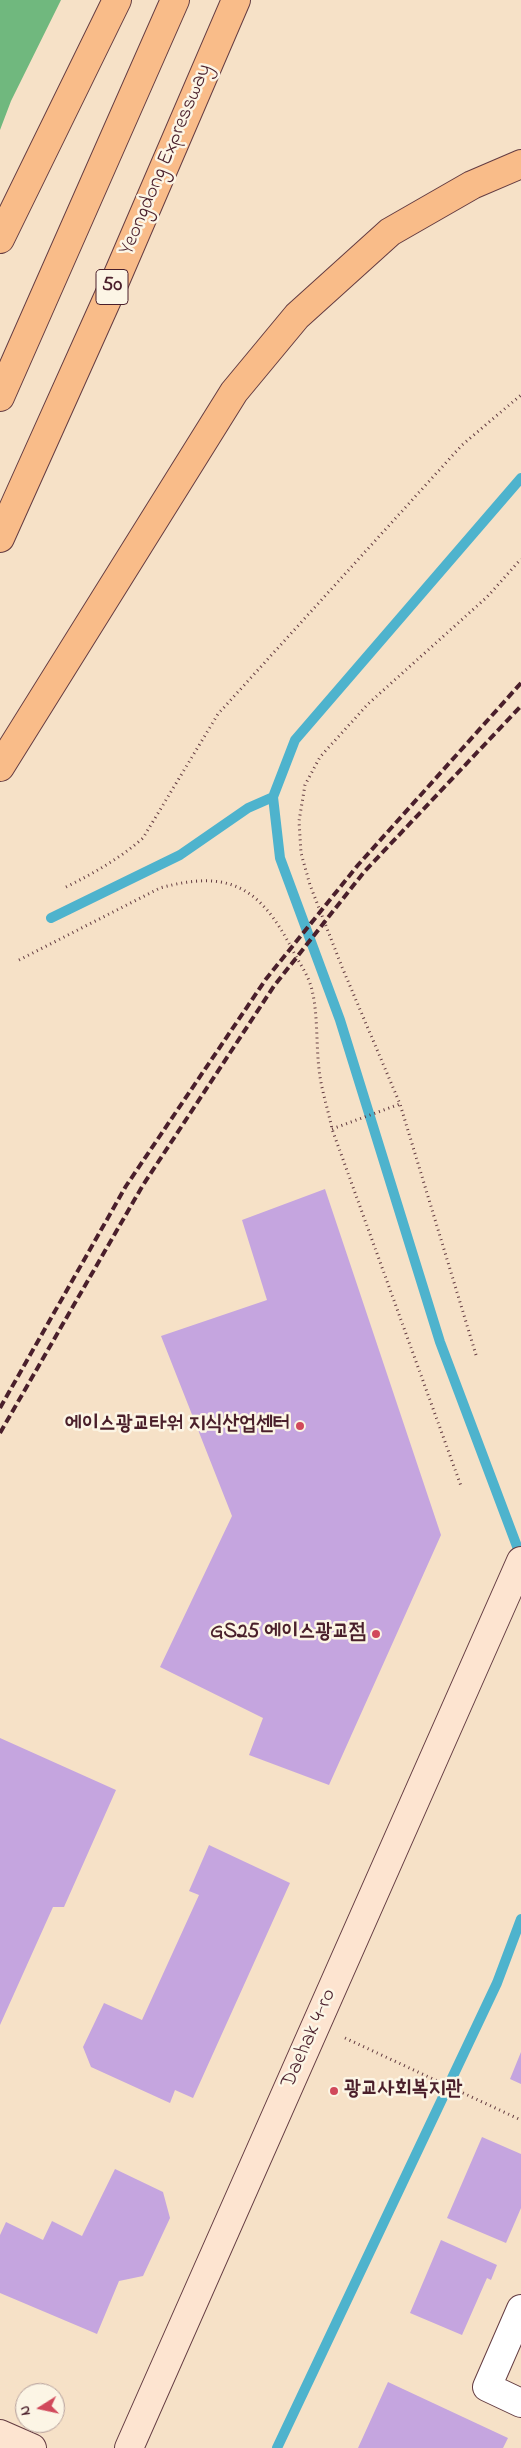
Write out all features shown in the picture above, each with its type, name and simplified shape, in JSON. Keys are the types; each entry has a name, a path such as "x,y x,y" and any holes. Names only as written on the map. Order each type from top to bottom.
{"highway":[{"path":"0,239 117,0"},
{"name":"Yeongdong Expressway","path":"0,538 106,302 236,0"},
{"path":"0,397 171,12"},
{"path":"0,767 234,392 297,316 390,232 472,185 521,164"}],"street":[{"name":"Daehak 4-ro","path":"129,2448 521,1562"},
{"path":"521,2309 487,2387 521,2403"},
{"path":"0,2434 32,2448"}],"path":[{"path":"66,887 103,869 143,838 218,714 462,445 521,395"},
{"path":"476,1355 400,1104 342,967 310,885 301,853 299,822 305,785 320,757 348,724 487,597 521,559"},
{"path":"19,960 160,888 183,882 213,880 240,887 264,904 280,924 312,988 319,1072 332,1129 461,1486"},
{"path":"332,1129 400,1104"},
{"path":"316,2025 389,2057 521,2120"}],"green space":[{"path":"0,0 61,0 11,101 0,130"}],"building":[{"name":"에이스광교타워 지식산업센터","path":"325,1189 441,1535 329,1785 249,1755 263,1718 160,1667 232,1516 161,1336 267,1300 242,1220"},
{"path":"0,1738 116,1790 64,1907 53,1907 0,2025"},
{"path":"209,1845 290,1883 193,2098 175,2090 170,2103 91,2067 83,2047 104,2003 142,2020 199,1895 189,1891"},
{"path":"521,2052 521,2084 510,2079"},
{"path":"482,2137 521,2154 521,2208 506,2243 447,2218"},
{"path":"115,2169 163,2192 170,2218 143,2276 119,2281 97,2334 0,2293 0,2235 6,2222 43,2240 52,2221 82,2236"},
{"path":"441,2240 497,2265 491,2280 487,2278 462,2335 410,2313"},
{"path":"388,2382 508,2438 503,2448 358,2448"}],"waterway":[{"path":"521,478 295,740 273,797 280,858 340,1020 440,1342 521,1557"},
{"path":"51,918 180,855 248,808 273,797"},
{"path":"277,2448 497,1983 521,1919"}],"railway":[{"path":"0,1408 126,1186 266,979 358,865 521,683"},
{"path":"0,1433 143,1185 274,986 364,872 521,706"}],"place":[{"name":"에이스광교타워 지식산업센터","path":"300,1426"},
{"name":"GS25 에이스광교점","path":"376,1634"},
{"name":"광교사회복지관","path":"334,2091"}]}
